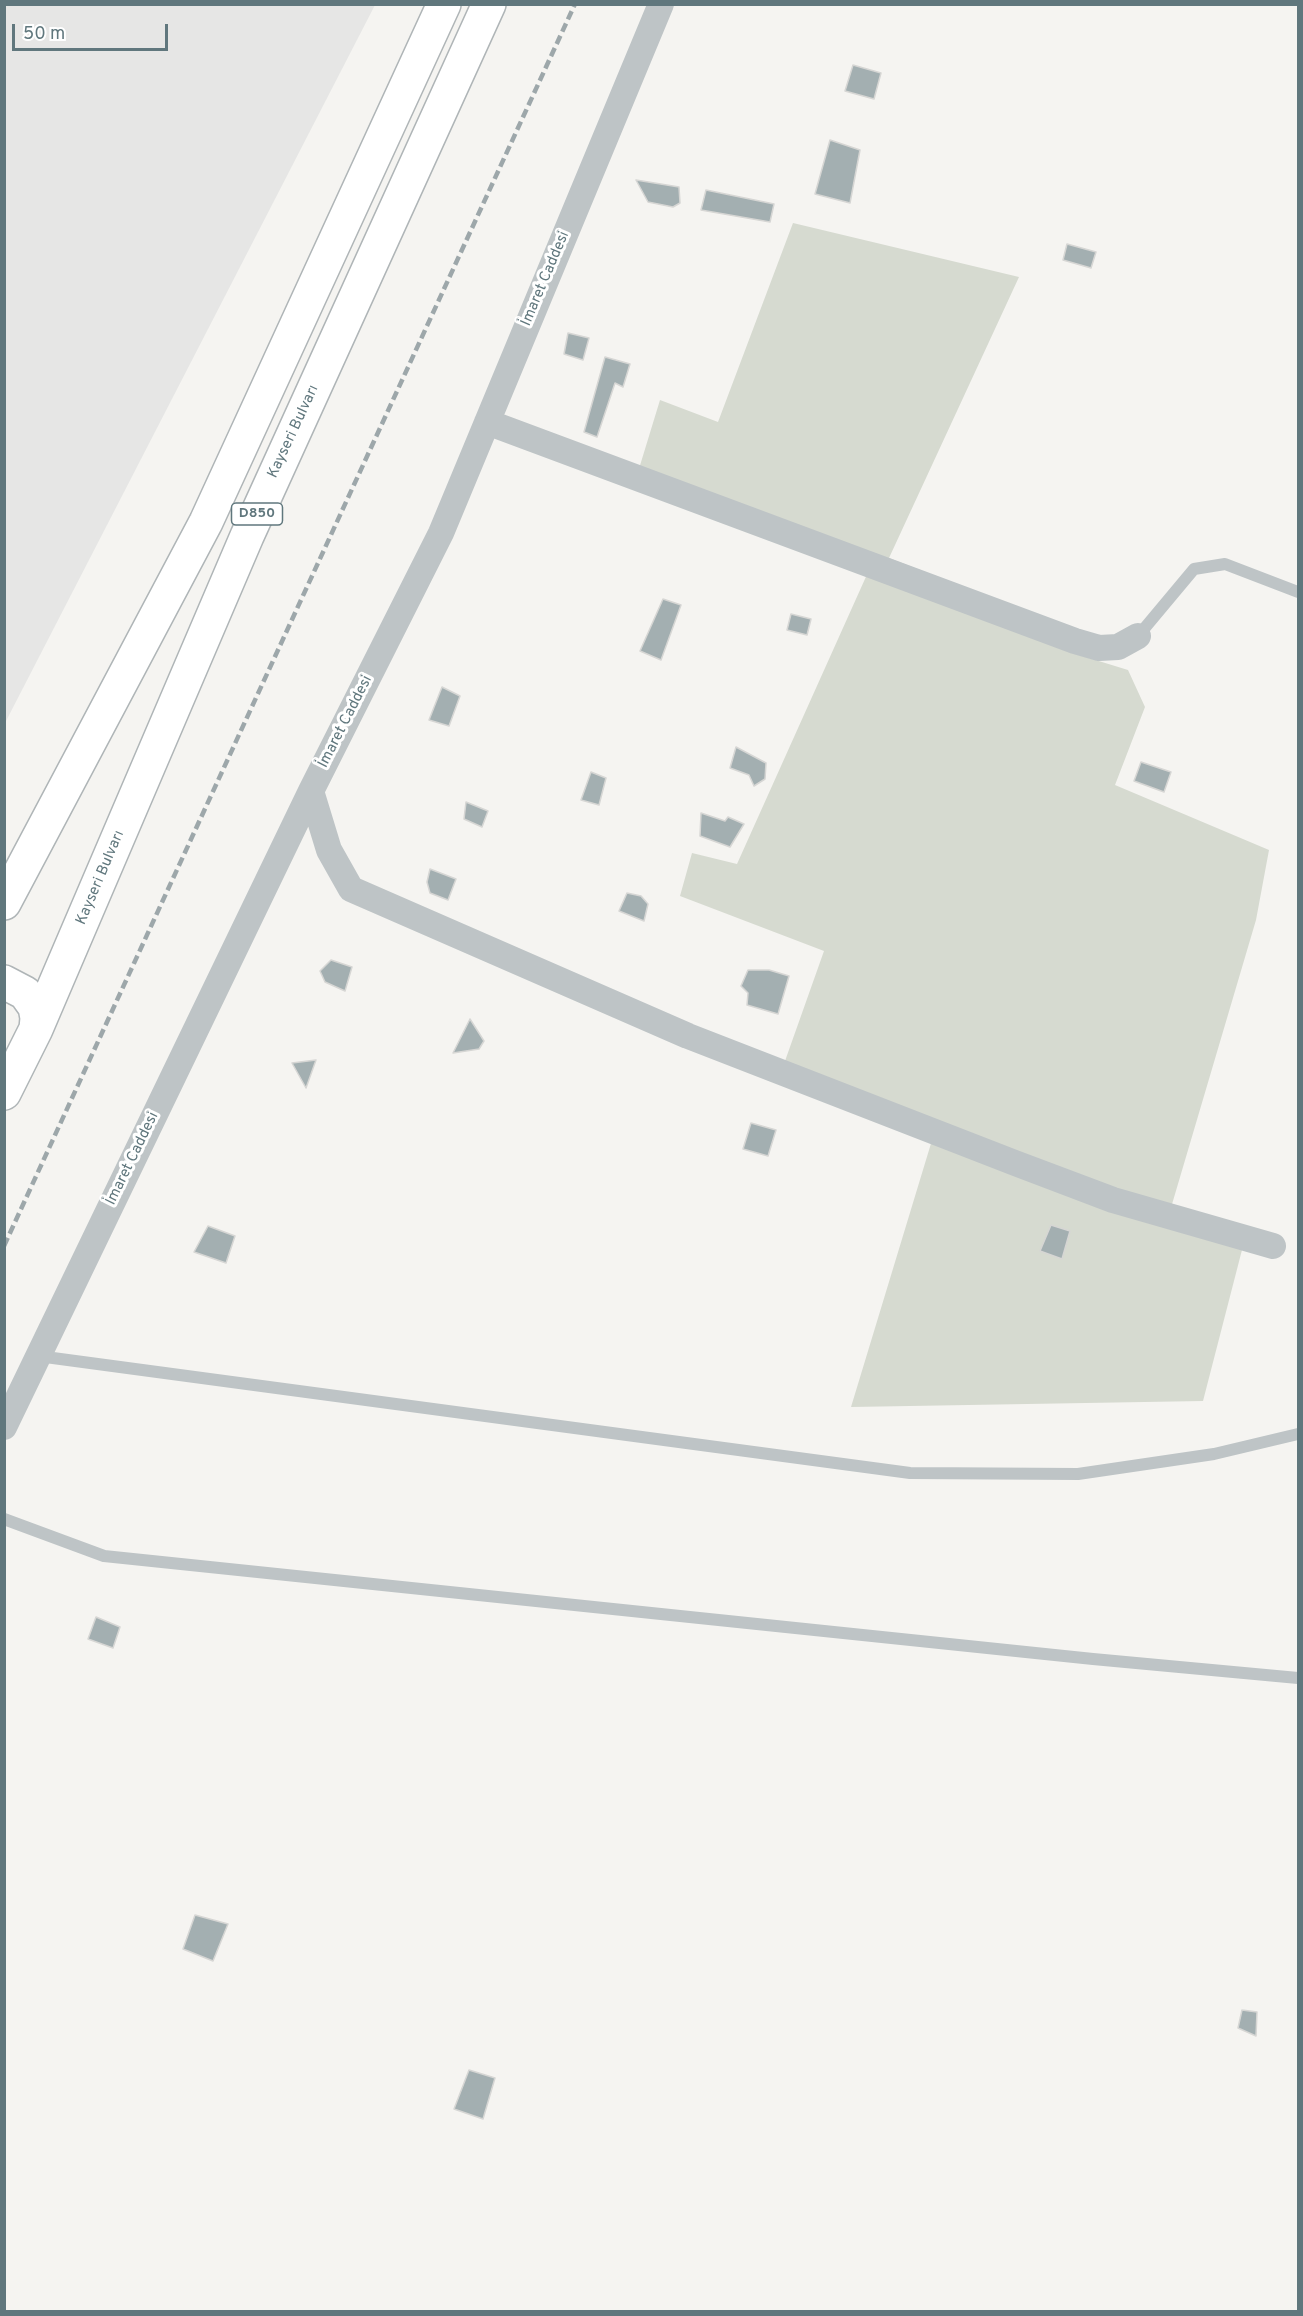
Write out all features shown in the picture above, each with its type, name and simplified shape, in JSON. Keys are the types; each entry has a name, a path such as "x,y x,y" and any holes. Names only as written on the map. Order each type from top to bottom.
{"highway":[{"name":"D850","path":"9,890 206,522 444,4"},
{"name":"Kayseri Bulvarı","path":"4,1093 247,536 489,4"},
{"path":"4,982 25,993 31,1000 37,1018 22,1049"}],"street":[{"name":"İmaret Caddesi","path":"4,1427 311,790 441,533 660,4"},
{"path":"487,422 1075,641 1099,648 1118,647 1138,636"},
{"path":"311,790 329,850 351,890 688,1036 1004,1159 1113,1200 1273,1246"}],"lane":[{"path":"1138,636 1194,569 1225,564 1299,592"},
{"path":"38,1356 910,1473 1078,1474 1214,1454 1299,1434"},
{"path":"4,1519 104,1556 1093,1659 1299,1678"}],"shaded area":[{"path":"4,5 375,5 5,723"},
{"path":"793,223 1019,277 889,558 1097,638 1089,658 1128,670 1145,707 1115,785 1269,850 1256,920 1170,1211 1243,1246 1203,1401 851,1407 936,1127 785,1061 824,951 680,896 692,853 737,864 869,570 638,472 660,400 718,422"}],"building":[{"path":"853,65 881,73 874,99 845,91"},
{"path":"830,140 860,150 850,203 815,194"},
{"path":"636,180 679,187 680,203 673,207 648,202"},
{"path":"706,190 774,204 770,222 701,210"},
{"path":"1067,244 1096,252 1091,268 1063,260"},
{"path":"568,333 589,338 583,360 564,354"},
{"path":"605,357 630,364 623,387 615,383 597,437 584,432"},
{"path":"663,599 681,605 661,660 640,651"},
{"path":"791,614 811,619 807,635 787,630"},
{"path":"442,687 460,696 449,726 429,720"},
{"path":"736,747 766,763 765,779 754,786 749,775 730,768"},
{"path":"1141,762 1171,772 1164,792 1134,781"},
{"path":"591,772 606,778 599,805 581,800"},
{"path":"466,802 488,811 482,827 464,819"},
{"path":"701,813 725,821 728,817 744,824 730,847 700,836"},
{"path":"430,869 456,879 448,900 430,893 427,882"},
{"path":"627,893 641,896 648,904 644,921 619,911"},
{"path":"331,960 352,967 345,991 325,982 320,971"},
{"path":"748,970 769,970 789,976 778,1014 747,1005 748,993 741,986"},
{"path":"470,1019 484,1041 479,1049 453,1053"},
{"path":"316,1060 306,1088 292,1063"},
{"path":"751,1123 776,1130 768,1156 743,1149"},
{"path":"1051,1225 1070,1231 1062,1259 1040,1251"},
{"path":"208,1226 235,1236 226,1263 194,1252"},
{"path":"96,1617 120,1627 113,1648 88,1639"},
{"path":"195,1915 228,1924 213,1961 183,1949"},
{"path":"1242,2010 1257,2012 1256,2036 1238,2028"},
{"path":"469,2070 495,2078 483,2119 454,2109"}],"railway":[{"path":"4,1246 575,4"}]}
